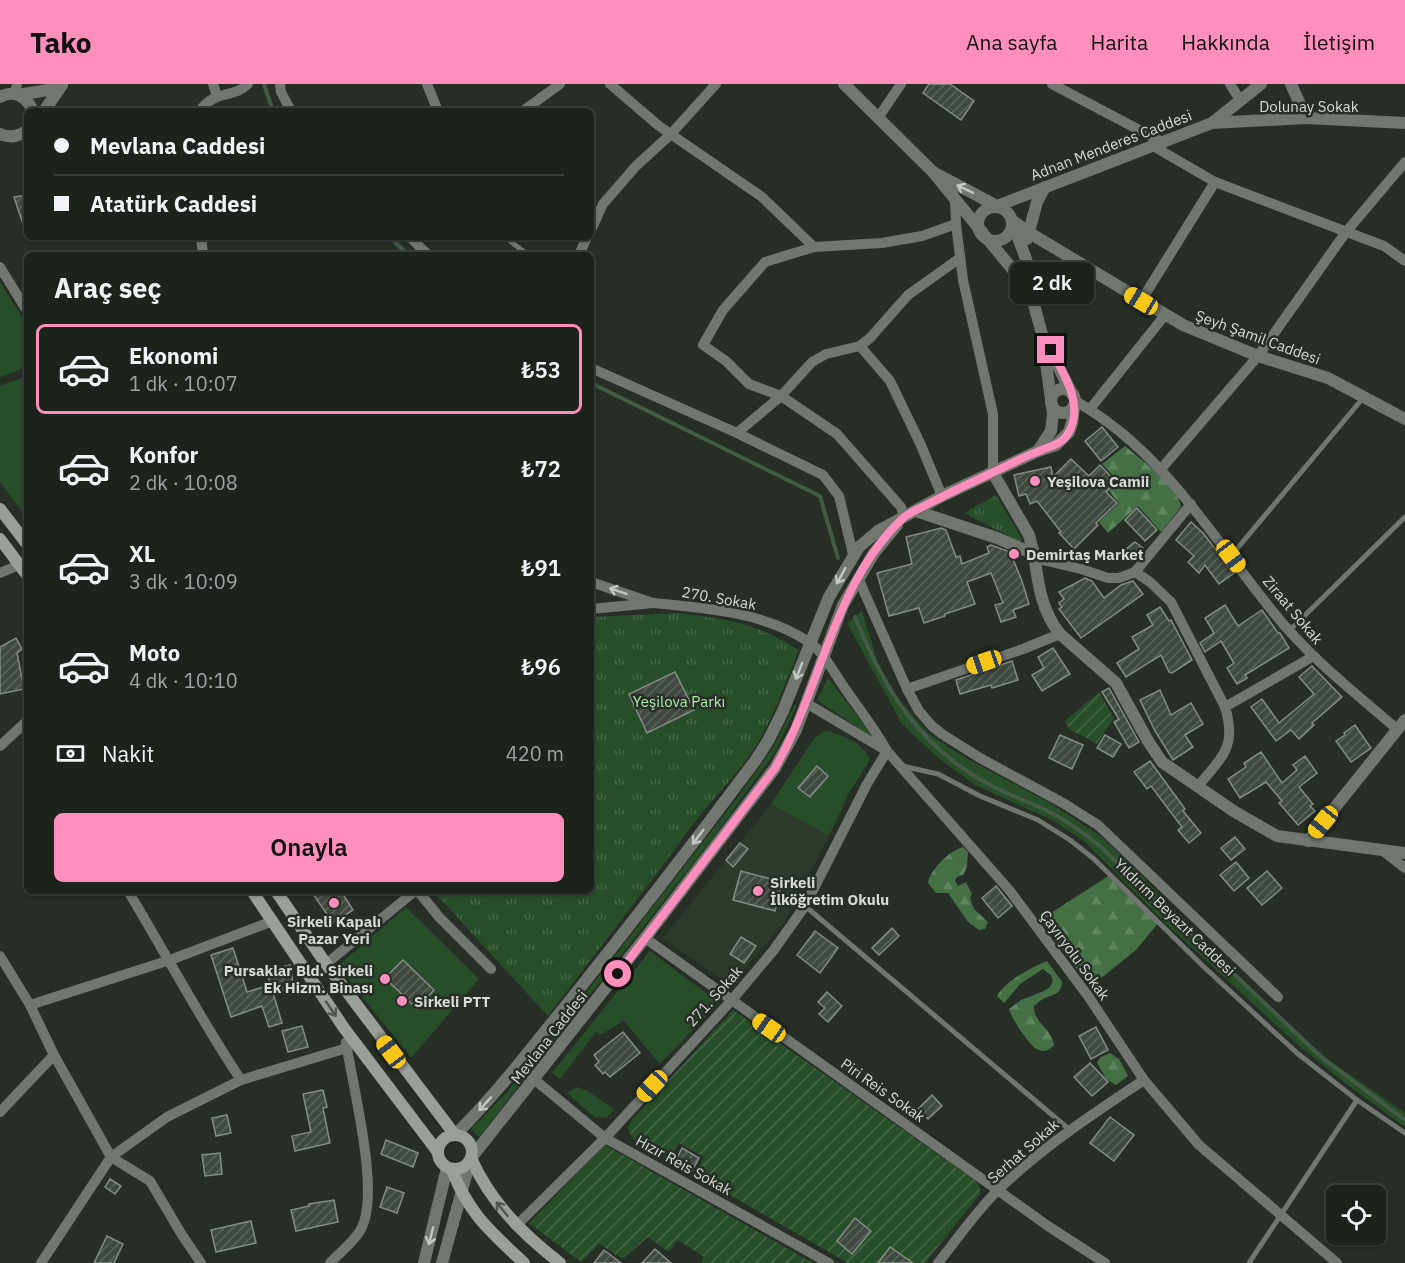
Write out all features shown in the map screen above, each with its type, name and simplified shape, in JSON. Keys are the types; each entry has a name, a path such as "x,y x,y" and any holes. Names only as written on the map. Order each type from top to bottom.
{"main road":[{"path":"0,509 24,540"},
{"path":"0,539 23,570"},
{"path":"254,894 344,1028 437,1152 440,1161 449,1169 461,1194 488,1229 524,1263"},
{"path":"278,894 326,964 455,1135"},
{"path":"437,1152 441,1141 450,1135 465,1139 471,1148 471,1158 480,1179 516,1226 560,1263"},
{"path":"449,1169 465,1166 471,1158"}],"street":[{"path":"10,92 48,90 62,84"},
{"path":"46,108 62,84"},
{"path":"213,84 217,96"},
{"path":"202,108 217,96 237,92 248,84"},
{"path":"280,84 281,92 289,108"},
{"path":"427,84 437,108"},
{"path":"527,108 560,84"},
{"path":"610,84 671,134 762,197 814,247"},
{"path":"594,224 603,204 636,166 671,134 716,84"},
{"path":"844,84 933,172 1013,270 1033,301"},
{"path":"878,118 901,84"},
{"path":"1052,84 1158,145 1215,182 1384,246 1405,261"},
{"path":"1230,84 1240,100"},
{"name":"Adnan Menderes Caddesi","path":"997,206 1212,123 1261,84"},
{"path":"1291,84 1306,118"},
{"path":"10,92 30,104 32,108"},
{"name":"Dolunay Sokak","path":"1212,123 1306,118 1405,123"},
{"path":"2,137 24,133"},
{"path":"1161,469 1258,356 1346,232 1405,162"},
{"path":"933,172 1006,211 1012,220 1030,270 1033,301 1042,334 1052,403 1051,430 1038,451"},
{"path":"1141,301 1215,182"},
{"path":"1025,255 1028,232 1037,202 1045,187"},
{"path":"955,201 960,258 993,414 993,473 1029,535 1046,614 1060,634 1116,683 1162,762 1177,773 1277,836 1405,853"},
{"path":"997,206 987,209 980,217 979,227 984,236 994,240 1004,238 1011,230 1012,220"},
{"name":"Şeyh Şamil Caddesi","path":"1012,220 1165,315 1258,356 1328,378 1405,419"},
{"path":"904,517 901,507 837,434 781,396 749,384 726,361 703,345 723,310 765,262 814,247 882,243 922,236 956,224"},
{"path":"413,240 425,252"},
{"path":"737,433 781,396 812,362 826,354 860,346 908,296 960,258"},
{"path":"0,267 24,306"},
{"path":"1090,409 1165,315"},
{"path":"455,1135 476,1115 517,1067 755,761 783,711 829,597 853,554 865,540 942,496 1038,451 1056,445 1069,432 1074,397 1042,334"},
{"path":"860,346 890,381 942,496"},
{"path":"594,369 737,433 823,475 839,496 853,554"},
{"path":"1052,403 1055,410 1066,412 1072,408 1074,397"},
{"name":"Ziraat Sokak","path":"1074,397 1161,469 1191,504 1275,615 1312,657 1402,728"},
{"path":"916,511 997,538 1034,556 1108,578 1119,578 1135,572 1191,504"},
{"path":"856,581 874,553 904,517"},
{"path":"0,573 23,570"},
{"path":"1135,572 1156,586 1171,602 1225,707 1231,733 1229,742 1199,785"},
{"name":"Mevlana Caddesi","path":"442,1263 471,1158 535,1080 775,768 795,730 834,627 856,581"},
{"name":"Yıldırım Beyazıt Caddesi","path":"856,581 906,689 919,711 942,734 1098,825 1278,998"},
{"path":"594,583 654,603"},
{"path":"594,609 654,603"},
{"name":"270. Sokak","path":"654,603 739,614 782,629 810,643"},
{"path":"906,689 1060,634"},
{"name":"Çayıryolu Sokak","path":"810,643 824,658 872,725 887,751 1010,891 1088,996 1144,1080 1199,1145 1337,1263"},
{"path":"1225,707 1312,657"},
{"path":"806,703 887,751"},
{"path":"0,746 24,725"},
{"path":"1308,840 1402,728"},
{"name":"271. Sokak","path":"516,1226 605,1138 731,1001 778,944 805,906 867,784 887,751"},
{"path":"1382,850 1405,868"},
{"path":"130,894 170,960 216,1044 241,1080"},
{"path":"326,964 412,894"},
{"path":"419,894 491,969"},
{"path":"30,1005 170,960 273,921"},
{"name":"Piri Reis Sokak","path":"645,938 998,1190 1105,1263"},
{"path":"0,956 30,1005 54,1055 111,1157 150,1181 201,1263"},
{"path":"330,1263 361,1230 369,1199 358,1107 344,1028"},
{"path":"41,1263 111,1157 166,1117 241,1080 347,1048"},
{"path":"0,1112 54,1055"},
{"name":"Hızır Reis Sokak","path":"535,1080 605,1138 829,1263"},
{"name":"Serhat Sokak","path":"938,1263 998,1190 1023,1167 1070,1130 1144,1080"},
{"path":"424,1263 449,1169"}],"lane":[{"path":"509,240 524,252"},
{"path":"1231,556 1364,397"},
{"path":"1290,630 1405,517"},
{"name":"Yıldırım Beyazıt Caddesi","path":"900,766 938,774 980,796 1038,820 1070,840 1094,859 1204,967 1297,1053 1357,1100 1405,1133"},
{"path":"805,906 1070,1130"},
{"path":"1249,1263 1357,1100"}],"shaded area":[{"path":"771,804 829,836 784,923 730,986 663,938"}],"green space":[{"path":"0,282 24,320 24,368 0,377"},
{"path":"24,377 24,514 0,482 0,386"},
{"path":"1125,446 1166,482 1178,499 1181,507 1161,532 1138,506 1108,533 1099,522 1119,503 1109,491 1118,481 1102,464"},
{"path":"996,495 1022,539 1020,542 964,513"},
{"path":"862,611 878,663 899,700 929,734 964,757 1050,803 1098,834 1133,866 1211,950 1310,1043 1329,1060 1405,1113 1405,1127 1298,1045 1164,922 1083,840 1052,820 975,785 937,757 902,724 847,623"},
{"name":"Yeşilova Parkı","path":"678,613 713,618 755,628 799,650 772,715 752,752 694,822 548,1016 436,894 594,894 594,617"},
{"path":"828,678 876,740 817,700"},
{"path":"1099,692 1114,718 1097,744 1069,729 1065,721"},
{"path":"795,704 797,705 774,754 713,838 479,1137 471,1129 506,1093 544,1047 737,798 772,749"},
{"path":"826,731 852,741 863,749 870,760 849,793 829,836 771,804 815,737"},
{"path":"963,847 968,852 967,867 963,875 957,877 955,881 958,886 966,882 972,894 970,898 974,909 988,922 985,929 979,930 968,922 948,893 936,893 928,883 932,872 941,861"},
{"path":"1110,875 1159,922 1136,950 1090,987 1040,920"},
{"path":"406,907 479,979 411,1058 338,966"},
{"path":"650,951 714,999 713,1009 660,1064 624,1021 600,1035 596,1032 560,1079 552,1073"},
{"path":"1047,961 1062,982 1056,994 1034,1006 1036,1017 1053,1039 1054,1045 1049,1050 1042,1051 1034,1047 1026,1037 1009,1009 1021,1000 1050,987 1053,981 1051,975 1043,969 1020,984 1004,1003 997,996 1013,980"},
{"path":"733,1010 976,1181 980,1194 925,1263 848,1263 695,1175 704,1157 679,1143 669,1159 633,1139 628,1129 631,1121"},
{"path":"1110,1053 1119,1059 1128,1076 1116,1085 1106,1079 1097,1062 1101,1057"},
{"path":"577,1087 588,1091 615,1110 606,1118 595,1117 567,1093"},
{"path":"605,1145 813,1263 701,1263 704,1257 678,1240 669,1252 648,1237 623,1259 599,1244 581,1262 529,1223"}],"building":[{"path":"929,84 950,84 974,101 961,120 923,93"},
{"path":"24,195 24,227 14,197"},
{"path":"1102,427 1118,447 1101,461 1085,441"},
{"path":"1071,459 1089,476 1100,465 1116,482 1106,492 1117,503 1074,549 1059,533 1061,532 1037,501 1030,504 1026,494 1019,496 1014,475 1051,467 1053,477"},
{"path":"1137,508 1157,530 1145,541 1125,520"},
{"path":"1191,522 1203,533 1234,573 1219,584 1205,565 1199,573 1188,562 1194,556 1176,540"},
{"path":"941,528 946,530 956,557 960,556 962,564 989,553 987,547 991,545 1010,552 1029,604 1013,610 1016,617 1001,622 995,605 1003,603 991,573 967,582 975,604 924,623 919,608 889,616 877,573 912,564 906,537"},
{"path":"1135,542 1143,548 1127,561 1121,553"},
{"path":"1085,578 1092,581 1104,598 1121,585 1133,581 1143,594 1081,638 1059,609 1062,607 1059,603 1064,599 1059,592"},
{"path":"1225,605 1238,626 1262,610 1289,648 1245,675 1247,678 1237,684 1227,668 1234,663 1221,641 1205,652 1200,643 1214,633 1205,618"},
{"path":"1160,607 1169,621 1171,620 1192,660 1172,673 1169,672 1161,655 1126,677 1117,663 1139,649 1132,637 1153,625 1147,615"},
{"path":"16,638 22,649 17,653 24,689 0,694 0,647"},
{"path":"1053,648 1070,674 1042,691 1032,675 1044,668 1038,657"},
{"path":"1012,661 1018,680 960,694 956,680"},
{"path":"1312,666 1342,697 1312,723 1314,725 1299,739 1291,730 1276,741 1251,707 1262,699 1279,723 1314,694 1299,677"},
{"path":"675,672 694,710 647,733 629,694"},
{"path":"1109,688 1139,742 1129,748 1114,722 1119,719 1102,692"},
{"path":"1160,690 1171,715 1191,703 1203,724 1185,735 1193,747 1173,760 1140,700"},
{"path":"1355,725 1371,748 1351,762 1336,741"},
{"path":"1060,735 1083,745 1072,769 1049,758"},
{"path":"1105,735 1121,744 1113,757 1097,748"},
{"path":"1261,752 1282,783 1297,770 1293,765 1305,756 1317,773 1299,787 1313,804 1310,806 1315,811 1298,825 1279,803 1282,801 1266,782 1240,798 1228,779 1246,767 1244,763"},
{"path":"1150,761 1185,809 1183,811 1201,833 1189,843 1178,830 1182,827 1151,786 1147,789 1134,772"},
{"path":"817,766 828,776 810,797 798,788"},
{"path":"1235,837 1245,849 1231,860 1221,848"},
{"path":"740,843 748,849 733,867 726,860"},
{"path":"1236,862 1249,878 1234,891 1220,875"},
{"name":"Sirkeli İlköğretim Okulu","path":"741,871 782,882 775,911 733,900"},
{"path":"1267,871 1282,888 1262,905 1247,888"},
{"path":"996,886 1012,906 998,918 982,898"},
{"name":"Sirkeli Kapalı Pazar Yeri","path":"313,894 343,894 353,910 333,923"},
{"path":"892,928 899,936 879,955 872,948"},
{"path":"815,931 838,948 820,973 797,955"},
{"path":"741,937 756,946 744,963 730,954"},
{"path":"233,948 247,992 270,985 267,970 290,965 294,989 273,993 282,1023 269,1027 262,1006 231,1017 211,955"},
{"name":"Pursaklar Bld. Sirkeli Ek Hizm. Binası","path":"403,960 434,990 417,1009 385,978"},
{"path":"827,992 842,1006 828,1022 819,1014 825,1008 818,1002"},
{"path":"302,1026 308,1047 288,1052 282,1031"},
{"path":"1096,1027 1108,1050 1091,1059 1079,1036"},
{"path":"623,1032 640,1053 610,1077 605,1072 603,1074 595,1065 599,1062 594,1055"},
{"path":"1090,1063 1108,1082 1092,1096 1074,1077"},
{"path":"323,1090 327,1107 323,1108 330,1143 295,1151 292,1136 311,1132 303,1094"},
{"path":"932,1095 942,1106 928,1119 918,1109"},
{"path":"227,1115 231,1133 216,1136 212,1118"},
{"path":"1110,1117 1134,1135 1114,1161 1090,1143"},
{"path":"386,1140 418,1153 413,1167 381,1154"},
{"path":"682,1148 699,1158 692,1171 675,1162"},
{"path":"220,1153 222,1174 205,1176 202,1155"},
{"path":"110,1179 121,1186 115,1194 105,1187"},
{"path":"387,1187 404,1193 397,1213 380,1207"},
{"path":"334,1200 338,1222 296,1231 291,1210"},
{"path":"855,1218 871,1231 852,1254 837,1241"},
{"path":"251,1221 256,1243 216,1252 211,1230"},
{"path":"107,1236 123,1244 114,1263 94,1263"},
{"path":"890,1247 913,1263 878,1263"},
{"path":"655,1249 671,1263 642,1263"},
{"path":"604,1250 621,1263 594,1263"}],"waterway":[{"path":"264,84 272,108"},
{"path":"393,240 405,252"},
{"path":"594,384 820,496 838,558"},
{"path":"855,617 878,668 892,692 907,714 943,753 990,785 1048,811 1095,842 1321,1057 1405,1120"}],"place":[{"name":"Yeşilova Camii","path":"1035,481"},
{"name":"Demirtaş Market","path":"1014,554"},
{"name":"Sirkeli İlköğretim Okulu","path":"758,891"},
{"name":"Sirkeli Kapalı Pazar Yeri","path":"334,903"},
{"name":"Pursaklar Bld. Sirkeli Ek Hizm. Binası","path":"385,979"},
{"name":"Sirkeli PTT","path":"402,1001"}],"route":[{"path":"618,974 775,768 795,730 843,605 874,553 904,517 942,496 1038,451 1056,445 1069,432 1075,401 1051,350"}]}
